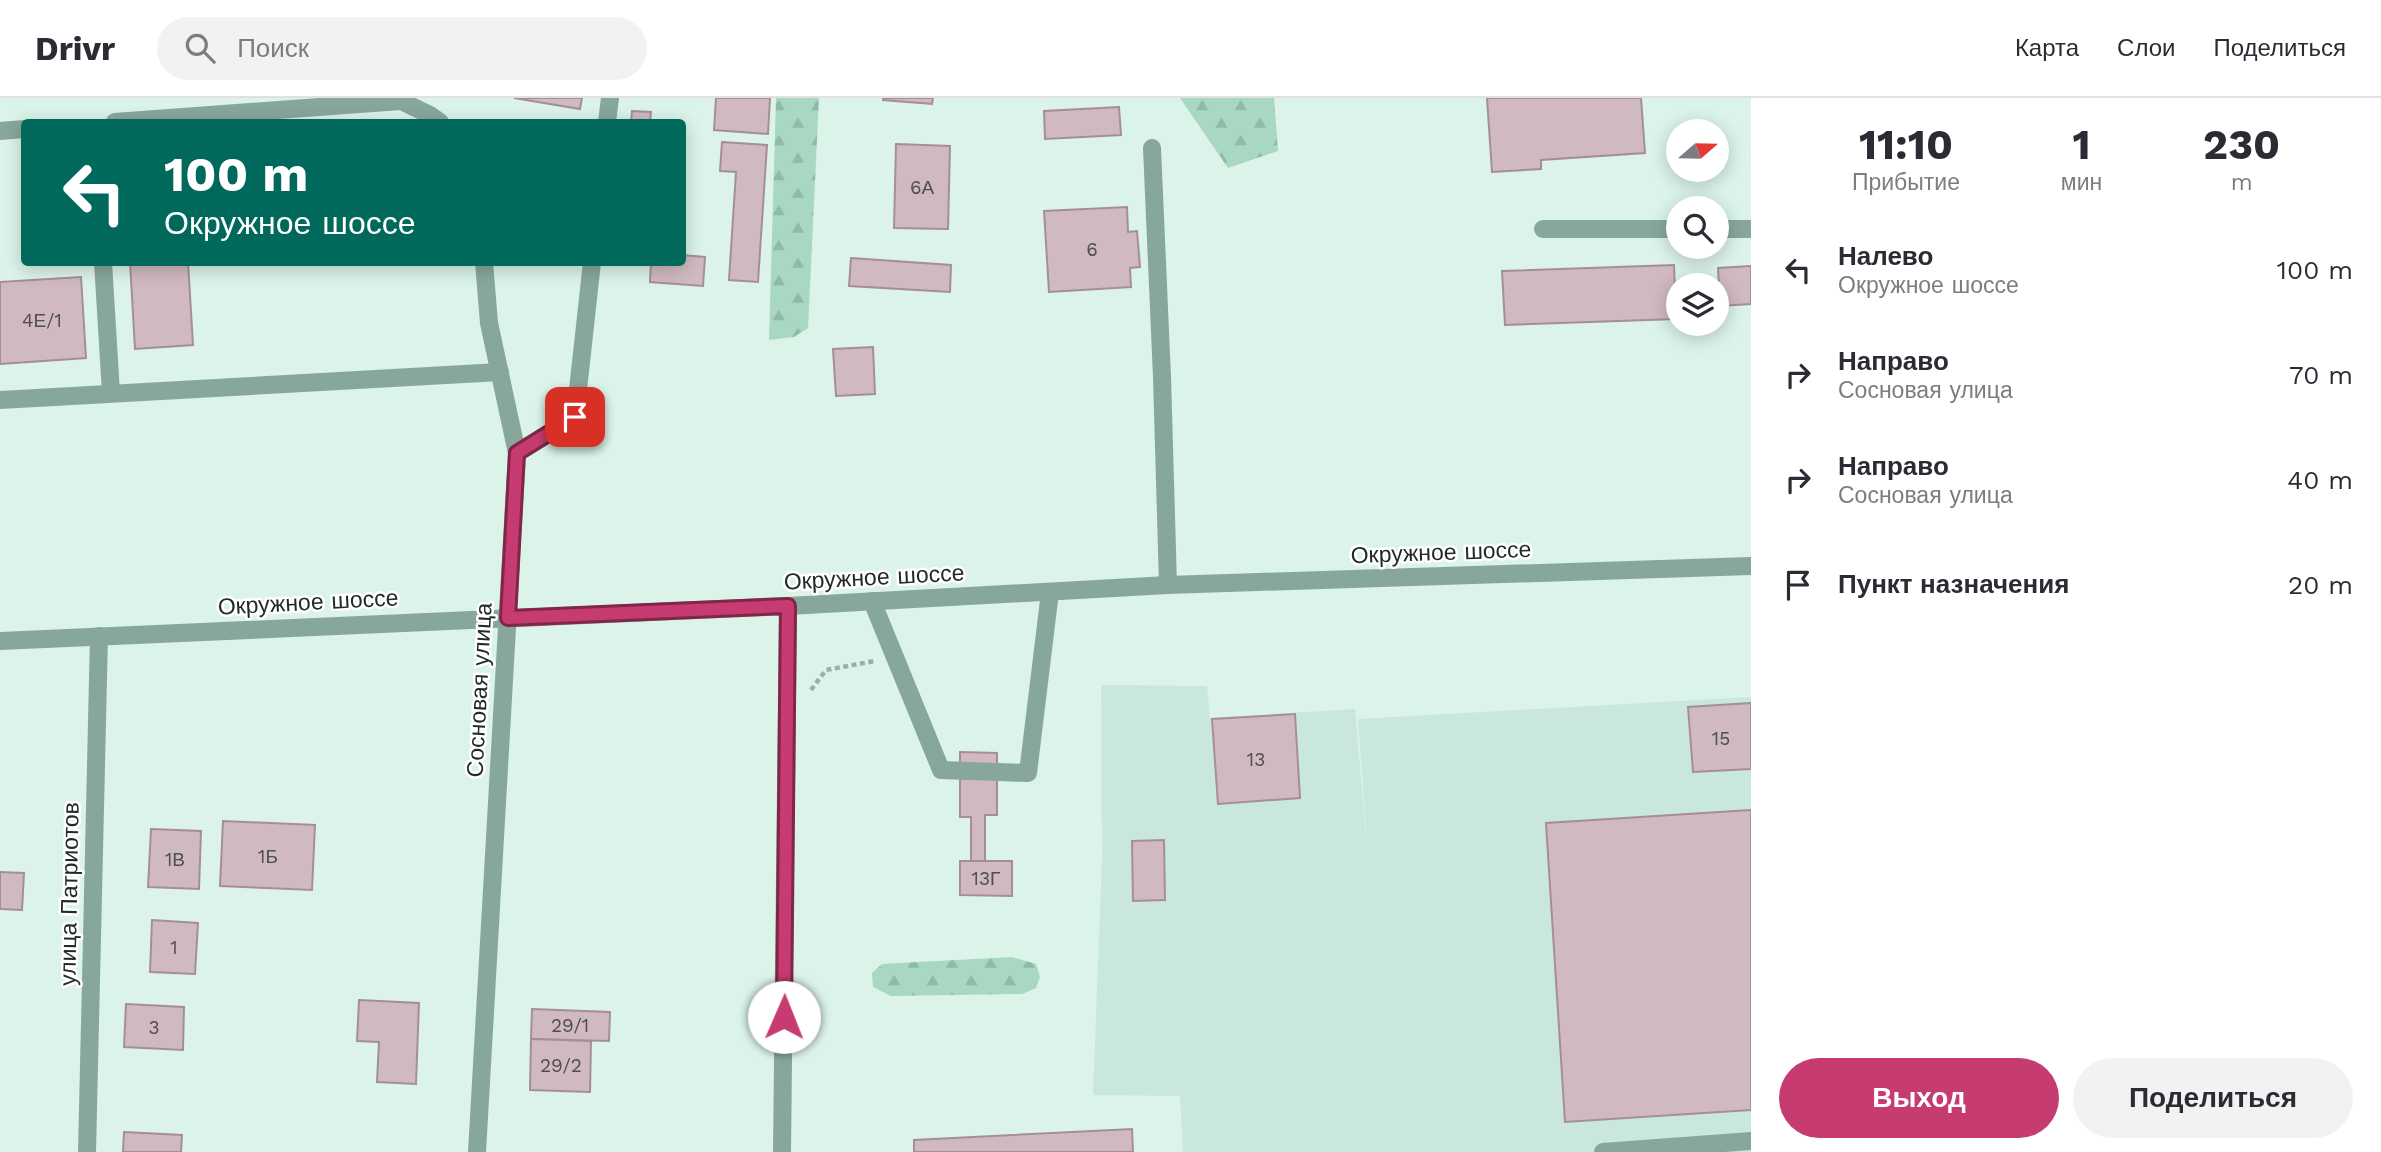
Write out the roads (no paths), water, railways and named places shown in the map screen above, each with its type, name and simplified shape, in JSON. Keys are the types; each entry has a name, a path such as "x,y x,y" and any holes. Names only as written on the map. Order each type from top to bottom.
{"street":[{"path":"607,119 610,98"},
{"path":"156,119 401,101 436,119"},
{"path":"0,131 21,130"},
{"path":"1152,148 1163,377 1168,585"},
{"path":"1543,229 1666,229"},
{"path":"1729,229 1751,229"},
{"path":"103,266 111,393"},
{"name":"Сосновая улица","path":"477,1152 517,453 489,323 484,266"},
{"path":"517,453 575,417 592,266"},
{"path":"0,400 500,372"},
{"name":"Окружное шоссе","path":"0,641 788,606 1168,585 1751,566"},
{"path":"872,601 941,770 1028,774 1050,592"},
{"path":"782,1152 788,606"},
{"name":"улица Патриотов","path":"87,1152 99,636"},
{"path":"1603,1152 1751,1141"}]}
